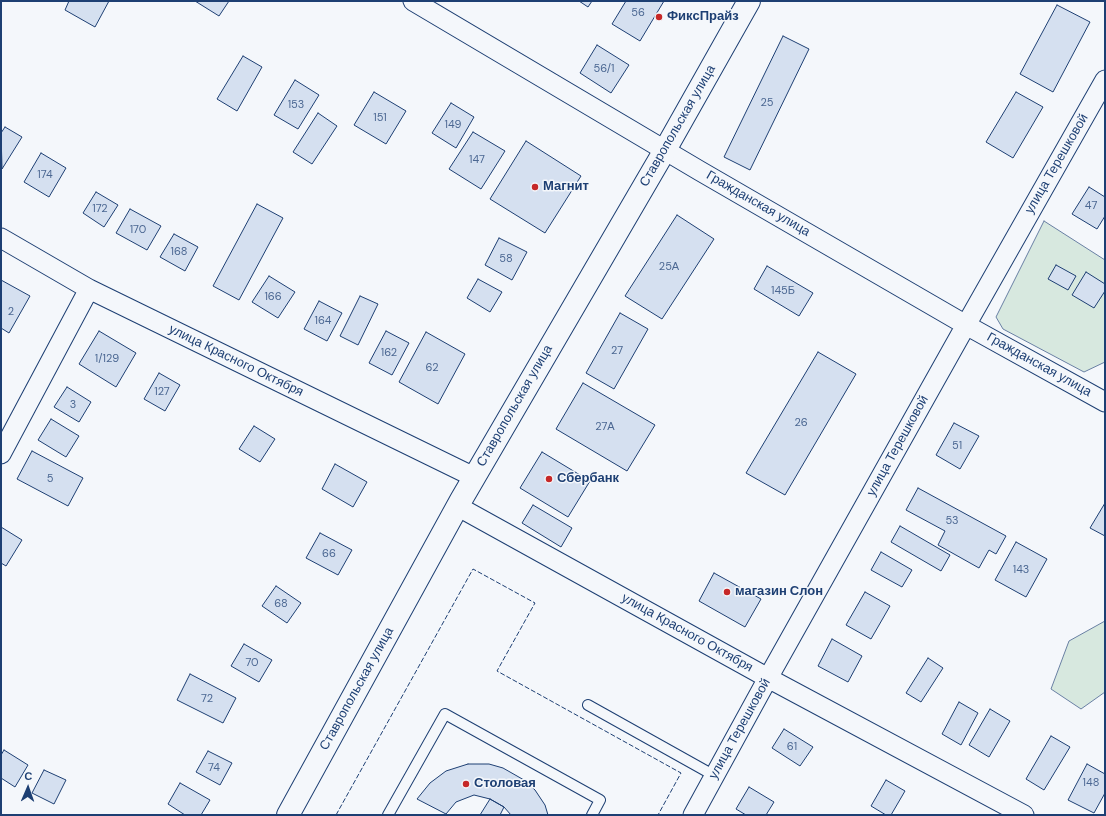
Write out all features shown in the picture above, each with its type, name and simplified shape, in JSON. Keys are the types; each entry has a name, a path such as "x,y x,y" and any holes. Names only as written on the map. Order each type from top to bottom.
{"street":[{"name":"Гражданская улица","path":"413,1 966,325 1105,402"},
{"name":"Ставропольская улица","path":"288,815 457,506 665,150 749,1"},
{"name":"улица Терешковой","path":"693,815 768,678 1105,80"},
{"name":"улица Красного Октября","path":"1,238 89,289 474,477"},
{"path":"1,454 89,289"},
{"name":"улица Красного Октября","path":"457,506 768,678 1024,815"}],"lane":[{"path":"588,705 714,776"},
{"path":"388,815 445,714 600,800 592,815"}],"shaded area":[{"path":"1044,221 1105,260 1105,362 1084,372 1003,329 996,317"},
{"path":"1105,621 1105,692 1081,709 1051,689 1069,641"}],"building":[{"path":"69,1 109,1 95,27 65,10"},
{"path":"195,1 229,1 219,16"},
{"path":"579,1 592,1 588,7"},
{"path":"626,1 664,1 640,41 612,24"},
{"path":"1057,5 1090,22 1053,92 1020,74"},
{"path":"783,36 809,49 750,170 724,157"},
{"path":"597,45 629,65 611,93 580,73"},
{"path":"243,56 262,67 237,111 217,99"},
{"path":"295,80 319,95 298,129 274,115"},
{"path":"374,92 406,111 386,144 354,125"},
{"path":"1016,92 1043,107 1013,158 986,142"},
{"path":"451,103 474,117 456,148 432,133"},
{"path":"318,113 337,126 312,164 293,152"},
{"path":"5,127 22,137 2,169 1,133"},
{"path":"473,132 505,151 481,189 449,169"},
{"name":"Магнит","path":"526,141 581,176 545,233 490,199"},
{"path":"41,153 66,168 49,197 24,182"},
{"path":"1089,187 1105,197 1105,216 1097,229 1072,214"},
{"path":"96,192 118,205 104,227 83,213"},
{"path":"257,204 283,218 239,300 213,286"},
{"path":"130,209 161,226 147,250 116,233"},
{"path":"677,215 714,239 662,319 625,296"},
{"path":"174,234 198,247 185,271 160,257"},
{"path":"499,238 527,252 512,280 485,265"},
{"path":"1056,265 1076,276 1068,290 1048,279"},
{"path":"767,266 813,293 799,316 754,289"},
{"path":"1086,272 1105,284 1105,291 1094,308 1072,295"},
{"path":"269,276 295,292 278,318 252,302"},
{"path":"478,279 502,292 490,312 467,298"},
{"path":"1,280 30,296 9,333 1,328"},
{"path":"360,296 378,304 358,345 340,336"},
{"path":"319,301 342,313 327,341 304,329"},
{"path":"620,313 648,329 614,389 586,373"},
{"path":"99,331 136,353 116,387 79,364"},
{"path":"386,331 409,343 392,375 369,363"},
{"path":"426,332 465,354 438,404 399,382"},
{"path":"818,352 856,374 785,495 746,473"},
{"path":"159,373 180,385 165,411 144,399"},
{"path":"583,383 655,425 627,471 556,429"},
{"path":"67,387 91,402 79,422 54,407"},
{"path":"51,419 79,436 66,457 38,440"},
{"path":"954,423 979,436 960,469 936,455"},
{"path":"254,426 275,439 260,462 239,449"},
{"path":"32,451 83,478 68,506 17,479"},
{"path":"542,452 590,481 568,517 520,488"},
{"path":"335,464 367,482 353,507 322,489"},
{"path":"918,488 1006,536 996,554 989,550 979,568 938,545 945,531 906,510"},
{"path":"1105,503 1105,536 1090,528"},
{"path":"533,505 572,528 561,547 522,523"},
{"path":"900,526 950,555 941,571 891,542"},
{"path":"1,527 22,540 6,566 1,563"},
{"path":"320,533 352,550 338,575 306,558"},
{"path":"1016,542 1047,559 1026,597 995,580"},
{"path":"881,552 912,570 902,587 871,570"},
{"path":"714,573 761,599 745,627 699,601"},
{"path":"276,586 301,603 287,623 262,606"},
{"path":"865,592 890,606 871,639 846,625"},
{"path":"832,639 862,656 848,682 818,666"},
{"path":"244,644 272,660 259,682 231,666"},
{"path":"928,658 943,668 921,702 906,693"},
{"path":"190,674 236,698 223,723 177,700"},
{"path":"959,702 978,713 961,745 942,734"},
{"path":"990,709 1010,721 989,757 969,745"},
{"path":"784,729 813,747 800,766 772,748"},
{"path":"1051,736 1070,747 1044,790 1026,779"},
{"path":"4,750 28,765 15,787 1,778 1,755"},
{"path":"208,751 232,763 220,785 196,772"},
{"path":"468,764 489,764 503,768 524,780 535,790 545,805 548,815 511,815 504,807 490,799 474,795 456,802 446,814 417,799 430,783 446,771"},
{"path":"1087,764 1105,774 1105,793 1094,813 1068,800"},
{"path":"44,770 66,780 54,804 32,793"},
{"path":"886,780 905,791 891,815 886,815 871,806"},
{"path":"180,783 210,800 201,815 185,815 168,804"},
{"path":"749,787 774,802 766,815 746,815 736,809"},
{"path":"490,799 504,807 500,815 480,815"}],"fence":[{"path":"336,815 473,569 535,603 497,671 681,773 658,815"}],"place":[{"name":"ФиксПрайз","path":"659,17"},
{"name":"Магнит","path":"535,187"},
{"name":"Сбербанк","path":"549,479"},
{"name":"магазин Слон","path":"727,592"},
{"name":"Столовая","path":"466,784"}]}
